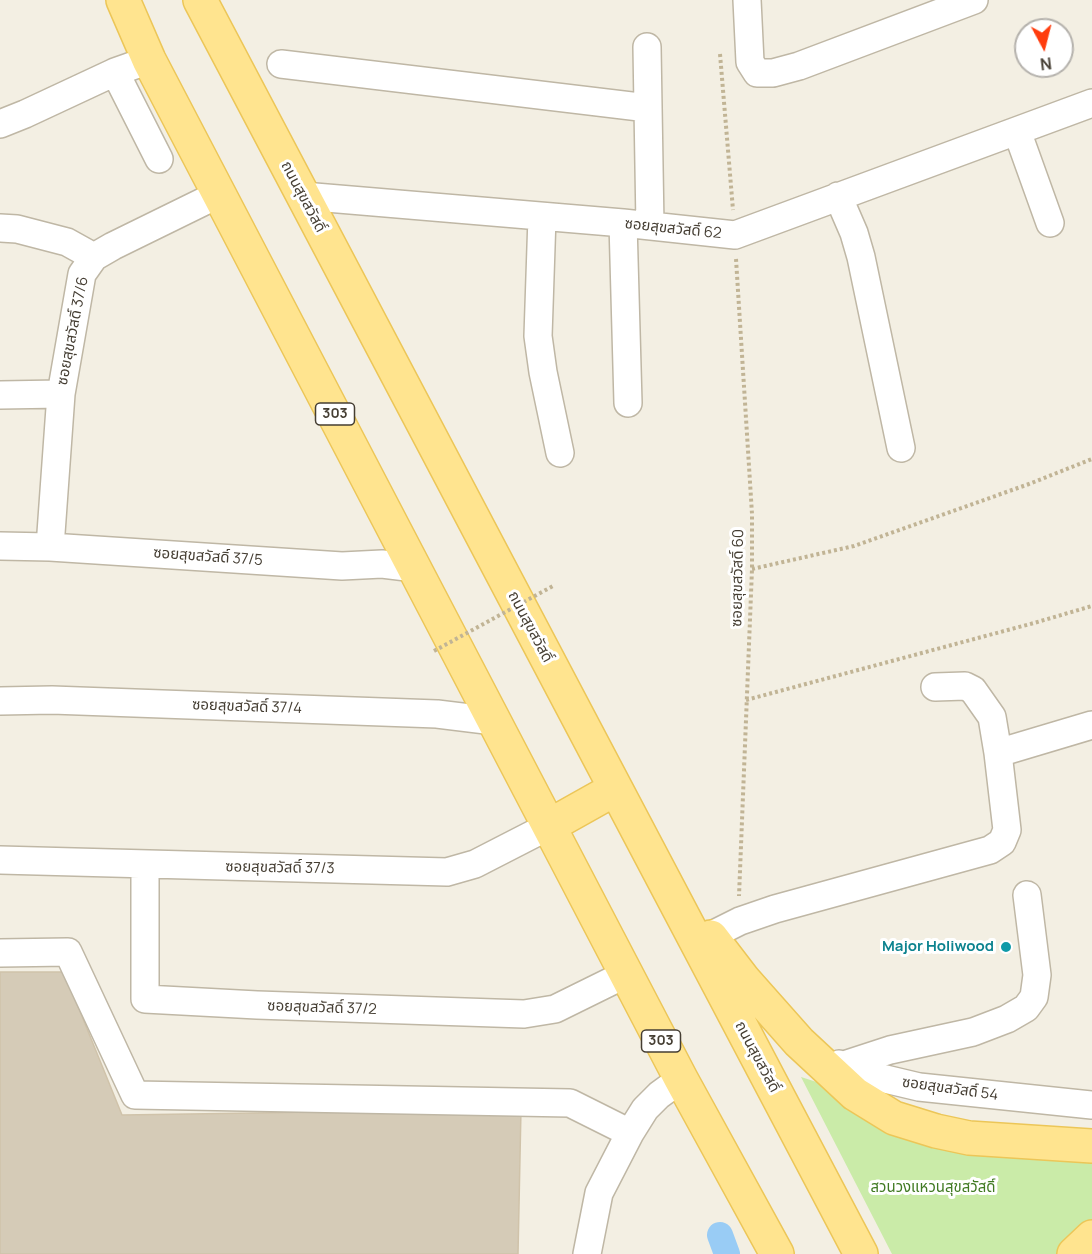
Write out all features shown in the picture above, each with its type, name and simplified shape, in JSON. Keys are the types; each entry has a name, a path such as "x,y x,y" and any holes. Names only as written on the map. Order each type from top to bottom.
{"main road":[{"name":"303","path":"123,0 149,60 681,1079 777,1254"},
{"name":"ถนนสุขสวัสดิ์","path":"200,0 861,1254"},
{"path":"549,826 615,789"},
{"path":"667,886 744,980 813,1055 855,1094 894,1118 969,1138 1092,1146"},
{"path":"1074,1254 1092,1237"}],"street":[{"path":"747,0 750,62 756,73 773,73 799,66 974,0"},
{"path":"647,47 650,226"},
{"path":"0,124 115,72 149,60"},
{"path":"281,64 648,108"},
{"path":"115,72 159,159"},
{"name":"ซอยสุขสวัสดิ์ 62","path":"303,196 623,223 735,235 1092,103"},
{"path":"1017,131 1050,223"},
{"name":"ซอยสุขสวัสดิ์ 37/6","path":"50,547 61,394 81,274 94,257 219,194"},
{"path":"838,196 854,233 861,257 901,448"},
{"path":"542,217 538,336 560,453"},
{"path":"623,223 628,403"},
{"path":"0,228 17,229 67,242 94,257"},
{"path":"0,395 61,394"},
{"name":"ซอยสุขสวัสดิ์ 37/5","path":"0,546 50,547 342,566 381,564 415,568"},
{"path":"710,936 740,921 990,850 1002,842 1007,830 992,717 973,690 965,686 935,687"},
{"name":"ซอยสุขสวัสดิ์ 37/4","path":"0,701 52,700 437,714 494,721"},
{"path":"998,753 1092,725"},
{"name":"ซอยสุขสวัสดิ์ 37/3","path":"0,861 447,872 475,864 549,826"},
{"name":"ซอยสุขสวัสดิ์ 37/2","path":"146,864 145,999 524,1014 555,1009 626,974"},
{"path":"844,1065 890,1050 973,1032 1007,1019 1026,1008 1034,997 1037,975 1027,895"},
{"path":"0,953 68,952 135,1095 570,1103 630,1133"},
{"name":"ซอยสุขสวัสดิ์ 54","path":"813,1055 878,1077 918,1087 1092,1105"},
{"path":"588,1254 599,1193 630,1133 645,1109 681,1079"}],"path":[{"name":"ซอยสุขสวัสดิ์ 60","path":"720,54 735,235 752,514 752,569 739,886 740,921"},
{"path":"752,569 854,546 1029,484 1092,459"},
{"path":"434,651 553,586"},
{"path":"746,700 1034,624 1092,606"}],"green space":[{"name":"สวนวงแหวนสุขสวัสดิ์","path":"801,1077 984,1136 1092,1146 1092,1254 892,1254"}],"building":[{"path":"0,972 64,972 122,1115 521,1109 518,1254 0,1254"}],"waterway":[{"path":"720,1235 727,1254"}],"place":[{"name":"Major Holiwood","path":"1006,947"}]}
